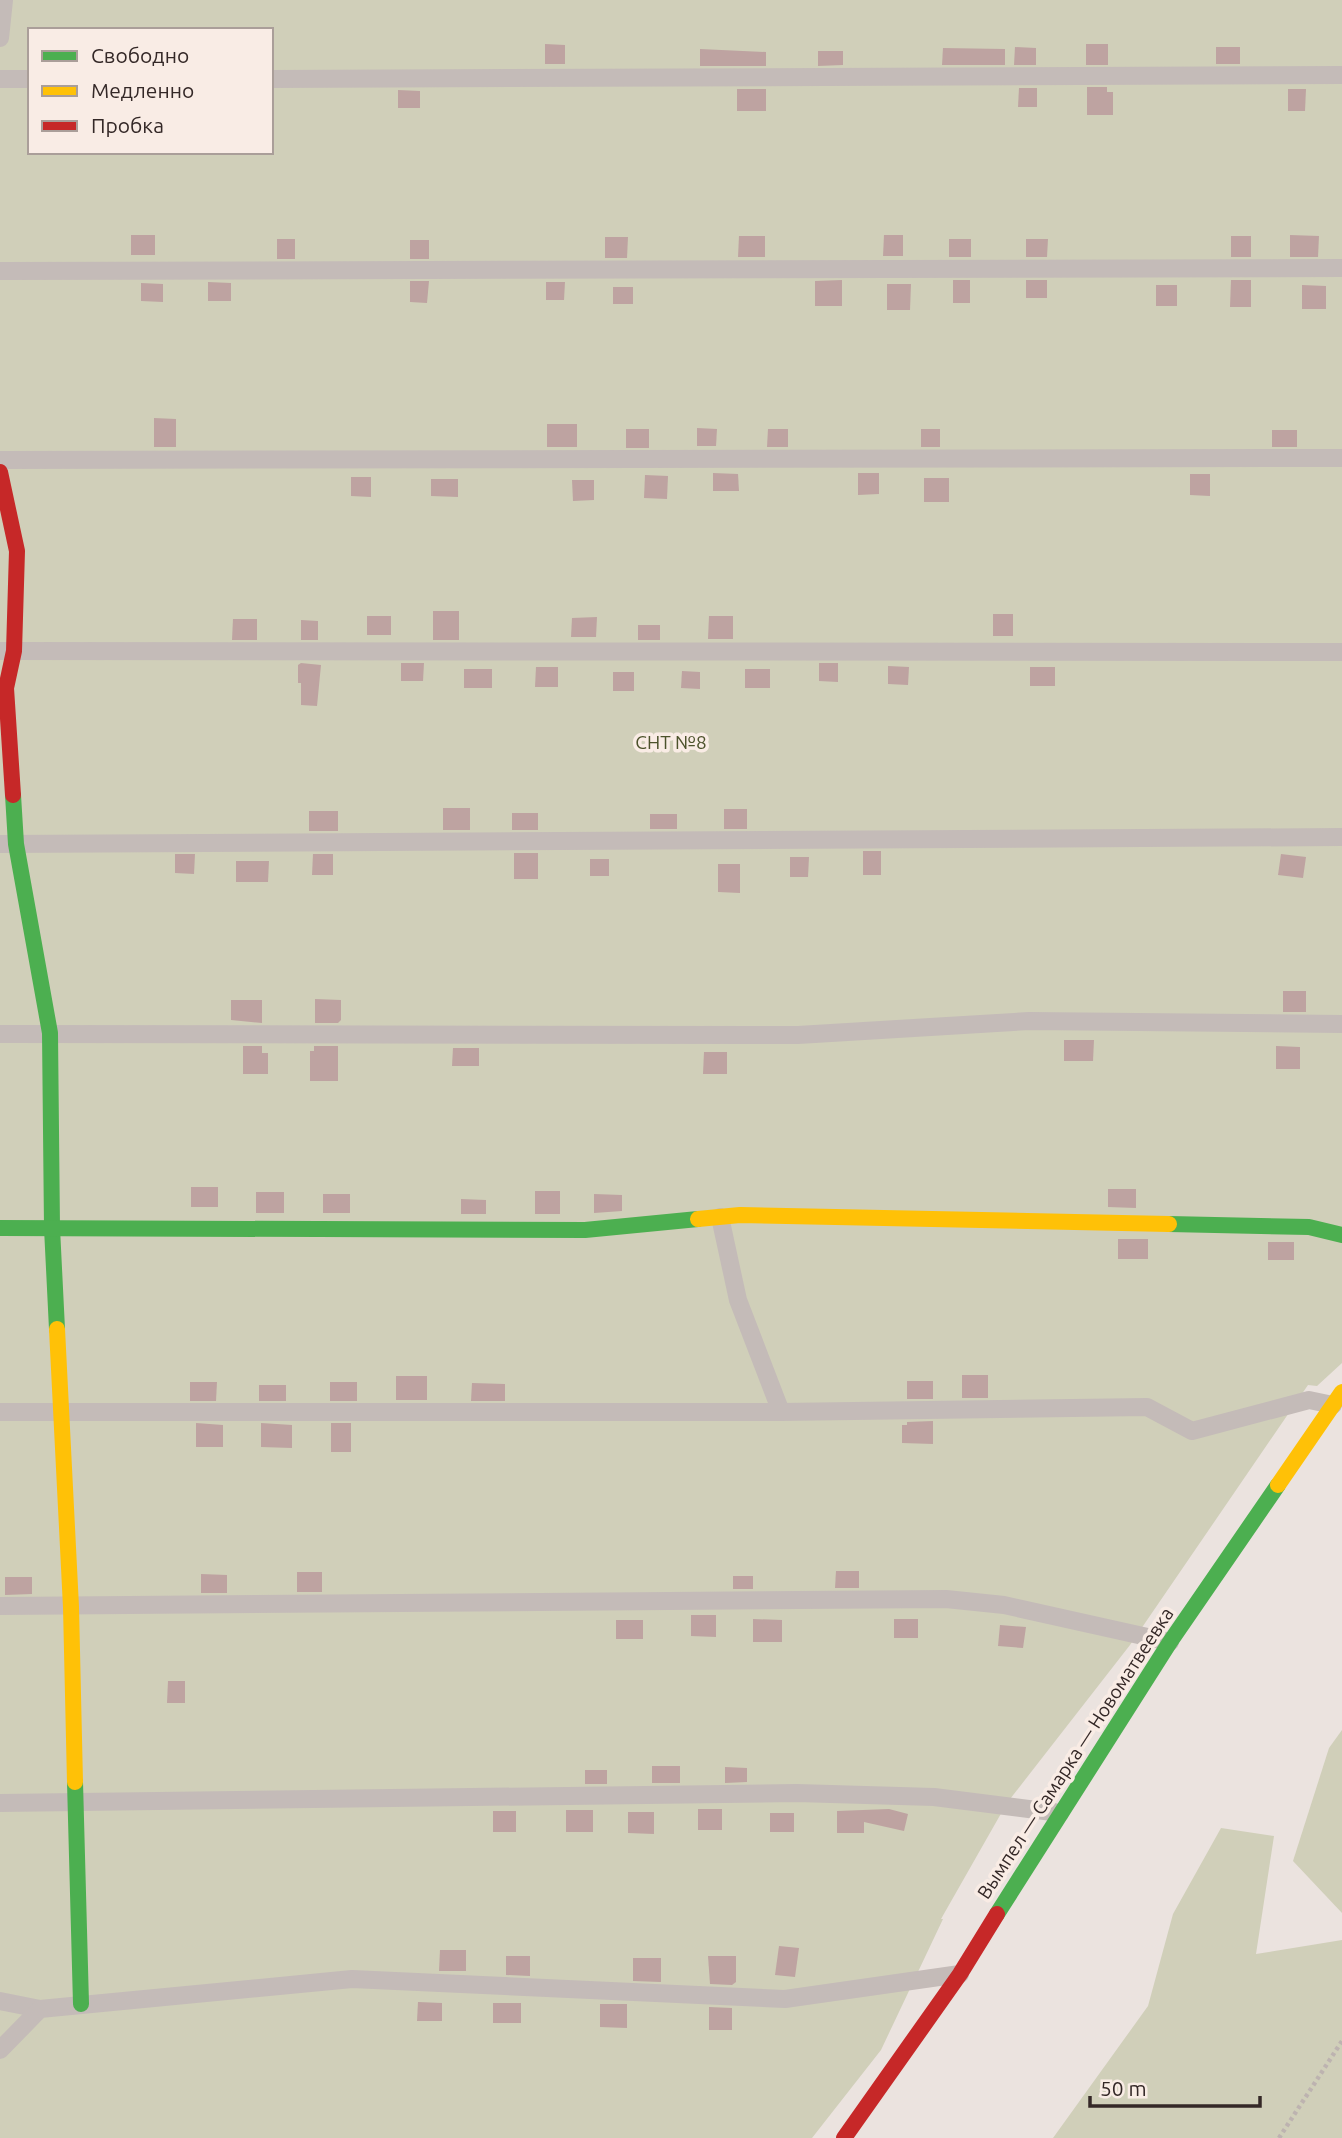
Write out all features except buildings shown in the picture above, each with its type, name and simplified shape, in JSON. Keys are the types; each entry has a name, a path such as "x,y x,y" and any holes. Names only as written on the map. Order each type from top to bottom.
{"street":[{"path":"0,38 4,0"},
{"path":"273,79 1342,75"},
{"path":"0,79 28,79"},
{"path":"0,271 1342,268"},
{"path":"0,460 1342,458"},
{"path":"0,472 17,551 7,651 8,844 50,1033 52,1228 71,1606 81,2004"},
{"path":"7,651 1342,652"},
{"path":"8,844 1342,837"},
{"path":"0,1034 798,1035 1029,1021 1342,1024"},
{"path":"720,1217 738,1300 781,1412"},
{"path":"0,1228 584,1230 720,1217 1309,1227 1342,1235"},
{"path":"0,1412 781,1412 1147,1407 1192,1431 1309,1400 1338,1398"},
{"name":"Вымпел — Самарка — Новоматвеевка","path":"844,2138 960,1973 1170,1642 1338,1398"},
{"path":"0,1606 946,1599 1004,1605 1170,1642"},
{"path":"0,1803 797,1793 934,1797 1060,1813"},
{"path":"0,2001 40,2010 352,1979 785,1999 960,1973"},
{"path":"0,2050 40,2010"}],"path":[{"path":"1279,2138 1342,2041"}],"green space":[{"name":"СНТ №8","path":"0,0 1342,0 1342,1363 1317,1386 1308,1385 1130,1645 1007,1803 941,1919 881,2050 812,2138 0,2138"},
{"path":"1342,1730 1342,1913 1293,1861 1329,1748"},
{"path":"1221,1828 1274,1836 1256,1954 1342,1940 1342,2138 1053,2138 1148,2006 1173,1914"}],"traffic: fast":[{"path":"13,795 16,844 50,1033 52,1228 57,1329"},
{"path":"0,1228 585,1230 698,1219"},
{"path":"1169,1224 1309,1227 1342,1235"},
{"path":"997,1914 1170,1642 1278,1485"},
{"path":"75,1782 81,2004"}],"traffic: slow":[{"path":"698,1219 740,1215 1169,1224"},
{"path":"57,1329 71,1607 75,1782"},
{"path":"1278,1485 1342,1392"}],"traffic: jam":[{"path":"0,472 17,551 14,651 6,688 13,795"},
{"path":"844,2138 960,1974 997,1914"}]}
